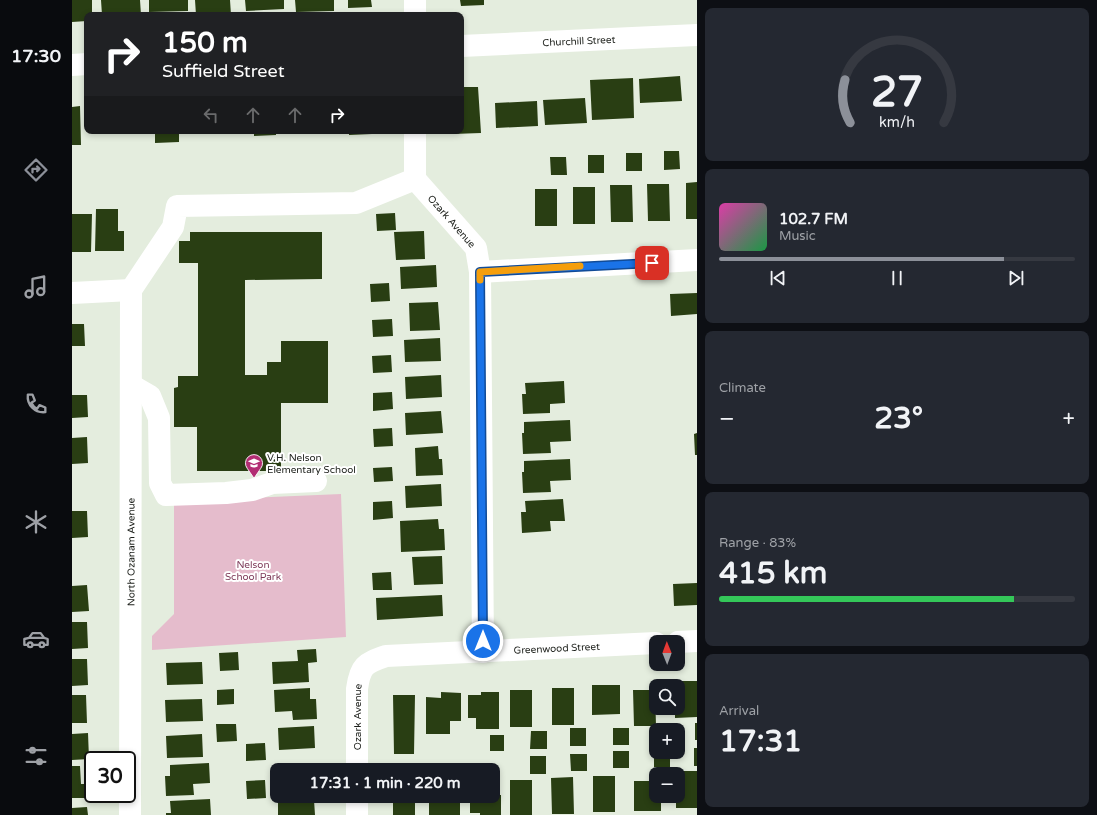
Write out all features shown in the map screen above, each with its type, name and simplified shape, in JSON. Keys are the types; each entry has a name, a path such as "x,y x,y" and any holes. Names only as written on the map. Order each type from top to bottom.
{"street":[{"path":"415,0 415,12"},
{"name":"Churchill Street","path":"464,46 697,35"},
{"path":"72,65 84,64"},
{"path":"72,293 131,290 173,227 177,206 356,203 415,179 415,134"},
{"name":"Ozark Avenue","path":"415,179 476,248 480,272 483,652"},
{"path":"480,272 697,260"},
{"name":"North Ozanam Avenue","path":"130,815 131,290"},
{"path":"131,385 150,396 159,418 160,483 166,495 226,493 252,490 272,483 316,481"},
{"path":"685,642 697,641"},
{"name":"Greenwood Street","path":"365,666 372,661 386,656 649,643"},
{"name":"Ozark Avenue","path":"357,763 357,689 359,677 365,666"},
{"path":"357,803 357,815"}],"green space":[{"name":"Nelson School Park","path":"341,494 346,637 152,650 152,636 174,614 174,501"}],"building":[{"path":"72,0 92,0 92,12 84,12 84,21 72,22"},
{"path":"101,0 140,0 141,12 102,12"},
{"path":"149,0 188,0 188,11 149,12"},
{"path":"195,0 230,0 231,12 196,12"},
{"path":"245,0 284,0 284,9 246,11"},
{"path":"295,0 334,0 334,11 296,12"},
{"path":"348,0 371,0 372,7 348,8"},
{"path":"460,0 484,0 484,5 461,6"},
{"path":"680,76 682,101 640,103 639,79"},
{"path":"633,78 634,118 592,120 590,80"},
{"path":"464,87 478,87 481,133 464,134"},
{"path":"585,98 587,123 545,125 543,100"},
{"path":"537,101 538,126 496,128 495,103"},
{"path":"80,106 81,145 72,145 72,107"},
{"path":"155,134 179,134 179,142 155,143"},
{"path":"254,134 276,134 276,135 254,136"},
{"path":"349,134 372,134 349,135"},
{"path":"664,151 679,151 680,169 664,170"},
{"path":"626,153 642,153 642,171 626,171"},
{"path":"588,155 604,155 604,173 588,173"},
{"path":"550,157 566,157 567,175 551,175"},
{"path":"697,182 697,219 686,219 686,183"},
{"path":"647,184 669,184 670,221 648,221"},
{"path":"610,185 632,185 633,222 611,222"},
{"path":"573,187 595,187 595,224 573,224"},
{"path":"535,189 557,189 557,226 535,226"},
{"path":"96,209 118,209 118,231 124,231 124,251 95,251"},
{"path":"395,213 396,230 377,231 376,214"},
{"path":"72,214 92,214 91,252 72,252"},
{"path":"424,231 425,259 396,260 394,232"},
{"path":"190,232 322,232 322,279 245,280 245,375 267,375 267,362 281,362 281,341 328,341 328,403 281,403 281,471 197,471 197,427 174,427 174,388 178,387 178,376 198,376 198,263 179,263 179,241 190,241"},
{"path":"436,265 437,287 401,289 400,267"},
{"path":"389,283 390,301 371,302 370,284"},
{"path":"697,293 697,314 671,316 670,294"},
{"path":"438,302 440,330 410,331 409,303"},
{"path":"392,319 393,336 373,337 372,320"},
{"path":"72,324 84,324 85,346 72,346"},
{"path":"440,338 441,361 405,362 404,340"},
{"path":"391,355 392,372 373,373 372,356"},
{"path":"441,375 442,397 406,399 405,377"},
{"path":"564,381 565,403 550,404 550,413 523,414 522,394 526,394 525,383"},
{"path":"392,392 393,409 373,411 373,393"},
{"path":"72,395 87,395 88,417 72,418"},
{"path":"441,411 443,433 406,435 405,413"},
{"path":"570,420 571,441 550,442 551,453 523,454 522,433 524,433 524,422"},
{"path":"392,428 393,446 374,447 373,429"},
{"path":"697,433 697,455 695,455 694,434"},
{"path":"87,437 88,463 72,464 72,438"},
{"path":"438,446 439,459 442,459 443,475 416,476 415,448"},
{"path":"570,459 571,480 550,481 551,492 523,493 522,472 524,472 524,461"},
{"path":"392,467 393,481 374,482 373,468"},
{"path":"441,484 442,506 406,508 405,486"},
{"path":"563,499 565,521 550,521 551,531 522,533 521,512 526,512 525,501"},
{"path":"392,501 393,518 373,520 373,502"},
{"path":"72,511 87,511 88,537 72,538"},
{"path":"438,519 439,529 444,529 445,550 401,552 400,521"},
{"path":"442,556 443,584 414,585 412,557"},
{"path":"391,572 392,590 373,590 372,573"},
{"path":"697,583 697,605 674,606 673,584"},
{"path":"87,585 89,611 72,612 72,586"},
{"path":"442,595 443,616 377,620 376,598"},
{"path":"72,622 87,622 88,648 72,649"},
{"path":"316,649 317,662 308,663 309,682 273,684 272,662 298,661 297,650"},
{"path":"238,652 239,670 220,671 219,653"},
{"path":"72,659 87,659 88,685 72,686"},
{"path":"202,662 203,684 167,685 166,663"},
{"path":"685,681 697,681 697,717 675,718 675,715 685,715"},
{"path":"592,685 620,685 620,714 592,715"},
{"path":"310,688 310,699 316,699 317,719 293,720 292,711 275,712 274,690"},
{"path":"552,688 574,688 574,725 552,725"},
{"path":"234,689 234,704 217,705 217,690"},
{"path":"510,690 532,690 532,727 510,727"},
{"path":"633,690 649,690 649,715 656,715 656,723 649,723 649,726 634,726"},
{"path":"441,692 461,693 461,721 450,721 450,734 426,734 426,697 441,698"},
{"path":"481,692 499,692 499,729 476,729 476,718 468,718 468,695 481,695"},
{"path":"72,695 86,695 87,723 72,723"},
{"path":"393,695 415,695 414,754 394,754"},
{"path":"202,699 203,721 166,722 165,700"},
{"path":"695,723 697,723 697,740 695,740"},
{"path":"216,724 236,724 237,741 217,742"},
{"path":"314,726 315,748 279,750 278,728"},
{"path":"570,728 586,728 586,746 570,746"},
{"path":"613,728 629,728 629,745 613,745"},
{"path":"531,731 547,731 547,749 530,749"},
{"path":"88,733 89,751 84,751 84,759 72,760 72,734"},
{"path":"202,734 203,757 167,758 166,736"},
{"path":"490,735 504,735 504,751 490,751"},
{"path":"265,743 266,760 246,761 246,744"},
{"path":"694,748 697,748 697,766 694,766"},
{"path":"613,751 629,751 629,768 613,768"},
{"path":"570,754 587,754 587,771 571,771"},
{"path":"530,756 546,756 546,774 530,774"},
{"path":"654,759 670,759 670,767 654,767"},
{"path":"209,763 210,783 193,784 194,795 166,796 165,776 170,776 170,765"},
{"path":"72,766 80,766 81,784 84,784 84,798 72,798"},
{"path":"685,771 697,771 697,808 676,808 676,803 685,803"},
{"path":"593,776 615,776 615,812 593,812"},
{"path":"573,777 574,814 552,814 551,778"},
{"path":"265,780 266,798 247,799 246,781"},
{"path":"510,780 532,780 532,815 510,815"},
{"path":"634,781 649,781 649,803 661,803 661,811 634,811"},
{"path":"501,795 501,815 480,815 480,813 470,813 470,803 500,803"},
{"path":"210,799 211,815 166,815 166,813 171,813 170,801"},
{"path":"278,803 314,803 315,815 278,815"},
{"path":"393,803 415,803 415,815 393,815"},
{"path":"429,803 460,803 460,815 429,815"},
{"path":"87,807 88,815 72,815 72,808"}],"slow traffic":[{"path":"480,280 480,272 580,266"}],"place":[{"name":"V.H. Nelson Elementary School","path":"254,478"}],"route":[{"path":"483,641 480,272 652,263"}]}
